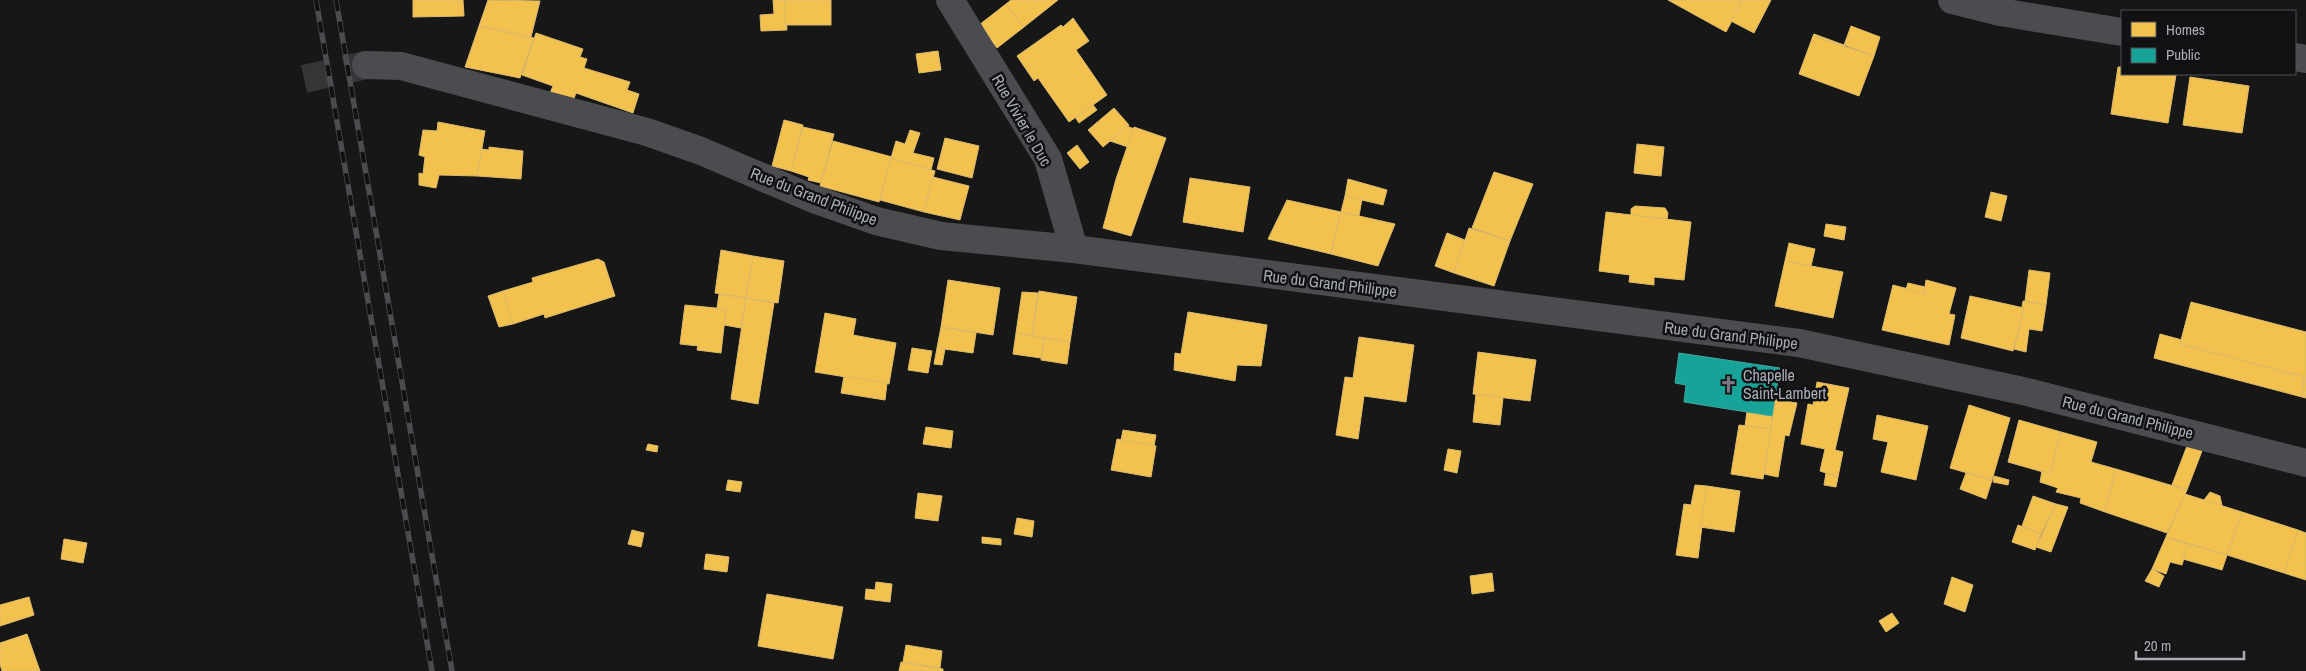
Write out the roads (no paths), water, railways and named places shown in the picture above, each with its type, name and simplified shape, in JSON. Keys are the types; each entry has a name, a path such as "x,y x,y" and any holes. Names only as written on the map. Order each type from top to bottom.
{"street":[{"name":"Rue Vivier le Duc","path":"950,0 1048,159 1074,249"},
{"path":"1952,0 2008,14 2121,32"},
{"name":"Rue du Grand Philippe","path":"366,65 402,66 647,132 701,151 812,198 876,221 941,236 1074,249 1799,342 2023,391 2306,463"}],"tunnel":[{"path":"304,79 366,65"}],"railway":[{"path":"316,0 432,671"},
{"path":"336,0 452,671"}],"place":[{"name":"Chapelle Saint-Lambert","path":"1729,384"}]}
